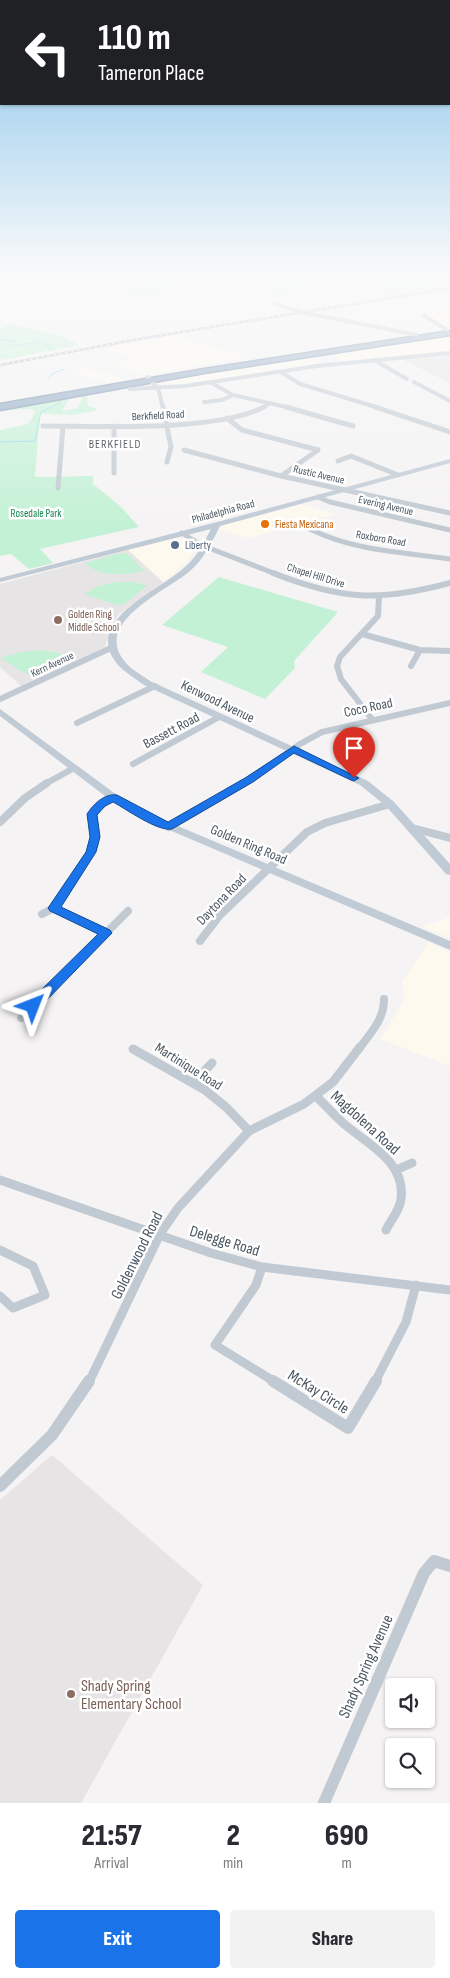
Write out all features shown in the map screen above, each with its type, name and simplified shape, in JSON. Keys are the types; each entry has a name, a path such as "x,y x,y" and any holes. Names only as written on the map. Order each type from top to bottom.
{"highway":[{"path":"0,406 253,360"},
{"path":"148,379 266,360"}],"main road":[{"name":"Philadelphia Road","path":"0,580 218,524 450,461"},
{"path":"113,647 114,629 123,614 181,575 192,565 218,524"},
{"name":"Kenwood Avenue","path":"113,647 127,668 155,686 364,783 390,804 450,871"},
{"name":"Golden Ring Road","path":"0,712 113,797 143,815 450,946"}],"street":[{"path":"130,389 210,382 373,360"},
{"path":"374,360 407,379"},
{"path":"281,372 300,384 450,432"},
{"path":"148,379 158,388 171,447 167,462"},
{"path":"210,382 232,395 270,403 353,426"},
{"path":"414,382 450,401"},
{"path":"204,402 222,400 232,395"},
{"name":"Berkfield Road","path":"44,426 114,426 227,418 259,410 270,403"},
{"path":"227,418 237,427 247,432 318,450 280,476"},
{"path":"58,488 63,426"},
{"path":"114,426 114,472"},
{"name":"Rustic Avenue","path":"184,450 280,476 450,514"},
{"path":"338,461 351,456 398,475"},
{"name":"Evering Avenue","path":"318,496 330,502 450,530"},
{"name":"Roxboro Road","path":"310,529 324,536 374,549 450,559"},
{"name":"Chapel Hill Drive","path":"182,533 205,547 325,590 355,596 407,594 450,583"},
{"path":"372,719 341,679 337,669 340,657 378,616 380,609 379,596"},
{"path":"362,634 420,650 450,650"},
{"name":"Kern Avenue","path":"0,699 113,647"},
{"path":"411,666 420,650"},
{"path":"77,723 155,686"},
{"name":"Coco Road","path":"168,826 249,780 322,732 372,719 450,703"},
{"name":"Bassett Road","path":"134,764 219,717"},
{"path":"0,822 14,806 30,793 74,768"},
{"path":"42,914 54,908 93,848 95,837 93,811 113,797"},
{"name":"Daytona Road","path":"200,941 220,915 270,869 300,836 314,827 390,804"},
{"path":"412,828 422,829 450,838"},
{"path":"54,908 106,933"},
{"path":"21,1018 128,911"},
{"name":"Goldenwood Road","path":"0,1486 52,1435 89,1382 160,1234 178,1208 249,1131 278,1118 316,1096 346,1068 383,1015 384,1000"},
{"name":"Martinique Road","path":"133,1049 215,1097 249,1131"},
{"path":"193,1083 212,1063"},
{"name":"Magdolena Road","path":"316,1096 344,1124 378,1150 396,1170 400,1181 400,1200 386,1230"},
{"name":"Magdolena Road","path":"396,1170 412,1163"},
{"name":"Delegge Road","path":"0,1180 212,1253 262,1267 450,1290"},
{"path":"0,1250 33,1266 45,1295 13,1308 0,1296"},
{"name":"McKay Circle","path":"262,1267 256,1285 215,1345 348,1428 406,1326 414,1303 416,1285"},
{"name":"Shady Spring Avenue","path":"324,1803 424,1573 434,1561 450,1566"}],"shaded area":[{"path":"127,360 232,360 145,375 114,366"},
{"path":"283,360 318,360 321,364 185,384 163,386 158,382"},
{"path":"403,360 450,360 450,383"},
{"path":"85,368 125,379 104,383 76,373"},
{"path":"299,504 335,514 249,538 218,530 224,525"},
{"path":"176,538 196,548 185,564 163,582 128,550"},
{"name":"Golden Ring Middle School","path":"128,550 163,582 119,614 111,626 105,647 21,686 0,667 0,584"},
{"path":"450,917 450,938 422,927"},
{"path":"429,942 450,952 450,1066 380,1039 404,1001 402,981"},
{"name":"Shady Spring Elementary School","path":"52,1455 203,1585 81,1803 0,1803 0,1500"}],"green space":[{"name":"Rosedale Park","path":"87,396 88,406 97,409 94,411 73,415 40,414 35,477 93,476 93,484 120,506 139,527 40,549 53,563 29,569 11,554 0,556 0,430 28,424 35,413 32,409 0,410 70,398 62,411 78,408 83,397"},
{"path":"121,553 128,554 144,571 129,574 105,573 91,568 85,563"},
{"path":"219,577 338,612 294,661 295,668 265,699 201,672 228,647 162,625"},
{"path":"116,582 134,582 147,586 124,604 117,605 84,594 98,586"},
{"path":"40,650 59,653 70,659 35,675 22,671 1,658 20,652"}],"waterway":[{"path":"48,379 53,373 64,369"},
{"path":"0,442 35,441 41,412 60,403 59,399"}],"railway":[{"path":"0,365 26,360"}],"place":[{"name":"Fiesta Mexicana","path":"265,524"},
{"name":"Liberty","path":"175,545"},
{"name":"Golden Ring Middle School","path":"58,620"},
{"name":"Shady Spring Elementary School","path":"71,1694"}],"district":[{"name":"BERKFIELD","path":"115,444"}],"route":[{"path":"33,1006 106,933 54,908 91,852 95,841 92,817 95,808 113,797 143,815 168,826 249,780 294,749 354,778"}]}
